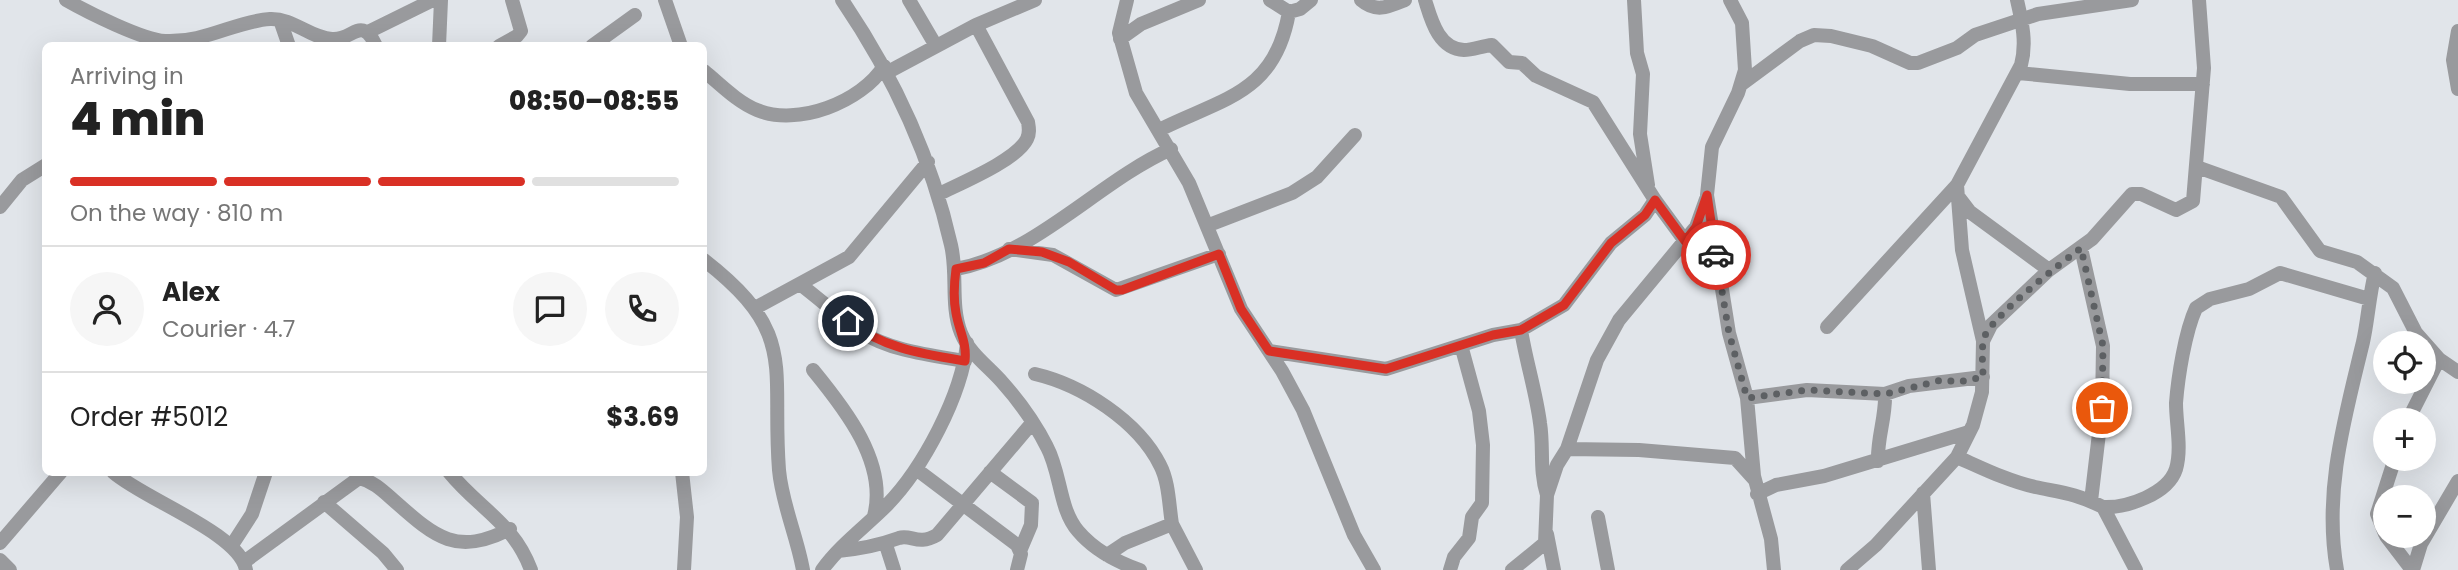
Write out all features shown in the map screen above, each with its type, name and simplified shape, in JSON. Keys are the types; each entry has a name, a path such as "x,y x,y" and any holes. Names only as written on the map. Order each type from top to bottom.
{"street":[{"path":"66,0 88,12 166,42"},
{"path":"177,42 210,37 269,19 280,20 329,39 356,31 368,32 433,0"},
{"path":"439,42 441,0"},
{"path":"506,42 521,31 512,0"},
{"path":"665,0 676,42"},
{"path":"842,0 886,69 928,162 939,194 956,269 956,312 967,343 1004,384 1047,447 1058,473 1071,522 1084,539 1107,555 1140,570"},
{"path":"909,0 936,46"},
{"path":"707,73 757,110 777,116 795,115 842,101 886,69 976,25 1035,0"},
{"path":"1127,0 1120,20 1120,39 1136,93 1171,149 1209,225 1241,309 1303,410 1354,535 1374,570"},
{"path":"1120,39 1141,24 1199,0"},
{"path":"1270,0 1289,12 1300,9 1311,0"},
{"path":"1361,0 1373,8 1381,9 1405,0"},
{"path":"1425,0 1434,28 1446,42 1464,50 1492,46 1509,62 1522,63 1536,76 1593,102 1652,195 1685,241"},
{"path":"1269,351 1354,362 1382,369 1521,330 1564,305 1611,243 1645,215 1652,195 1640,134 1643,74 1637,53 1634,0"},
{"path":"1554,570 1546,533 1547,495 1567,449 1586,389 1613,330 1696,227 1707,195 1712,147 1742,83 1745,45 1742,23 1730,0"},
{"path":"1827,327 1957,190 2018,73 2025,52 2017,0"},
{"path":"1742,83 1800,40 1814,35 1871,46 1910,63 1918,63 1958,48 1975,35 2038,14 2132,0"},
{"path":"1983,341 1992,325 2049,270 2081,248 2132,194 2141,194 2166,208 2176,210 2188,205 2195,195 2203,84 2199,0"},
{"path":"1159,130 1245,90 1279,50 1289,12"},
{"path":"598,42 635,15"},
{"path":"280,20 288,42"},
{"path":"939,194 1008,156 1026,142 1029,132 1028,122 976,25"},
{"path":"2458,31 2453,60 2458,89"},
{"path":"368,32 374,42"},
{"path":"2018,73 2130,84 2203,84"},
{"path":"1209,225 1292,193 1317,177 1355,135"},
{"path":"956,269 984,263 1060,220 1133,168 1171,149"},
{"path":"755,308 849,257 928,162"},
{"path":"2197,167 2275,193 2299,220 2319,251 2357,262 2393,288 2416,334 2439,359 2458,372"},
{"path":"0,207 22,180 42,168"},
{"path":"1957,190 1970,212 2049,270"},
{"path":"1847,570 1876,545 1957,457 1969,432 1983,377 1983,341 1962,250 1957,190"},
{"path":"1707,195 1729,333 1747,398 1756,487 1771,538 1774,570"},
{"path":"2081,248 2103,346 2097,504 2136,570"},
{"path":"1009,249 1053,256 1116,290 1219,254"},
{"path":"707,263 755,308 773,344 778,371 779,469 803,570"},
{"path":"1957,457 2034,487 2064,490 2097,504 2132,504 2161,487 2174,473 2178,452 2176,403 2183,358 2196,308 2210,299 2249,289 2280,273 2369,299"},
{"path":"2337,570 2331,501 2375,273"},
{"path":"800,285 875,339 912,351 965,361"},
{"path":"1521,330 1538,405 1541,476 1547,495"},
{"path":"822,570 916,469 961,377 967,343"},
{"path":"1450,570 1454,557 1469,538 1472,517 1482,499 1483,445 1479,411 1461,345"},
{"path":"2414,408 2439,359"},
{"path":"813,370 852,420 877,475 874,516"},
{"path":"1035,374 1060,381 1127,424 1161,466 1172,524 1196,570"},
{"path":"1747,398 1807,390 1885,394 1942,380 1958,382 1983,377"},
{"path":"1878,461 1877,442 1884,414 1885,394"},
{"path":"838,551 886,545 901,537 915,541 929,540 943,530 1032,423"},
{"path":"1756,487 1824,476 1969,432"},
{"path":"1567,449 1639,450 1735,458 1756,487"},
{"path":"916,469 1020,551"},
{"path":"990,472 1032,503 1031,525 1020,551 1017,570"},
{"path":"0,543 58,476"},
{"path":"120,476 232,545 245,566 361,476"},
{"path":"232,545 252,514 265,476"},
{"path":"363,476 418,521 449,539 479,543 510,530"},
{"path":"453,476 510,530 524,550 531,570"},
{"path":"682,476 687,517 684,570"},
{"path":"2413,570 2421,544 2458,481"},
{"path":"1923,493 1929,570"},
{"path":"324,502 383,553 397,570"},
{"path":"1598,516 1608,570"},
{"path":"1107,555 1125,543 1172,524"},
{"path":"1512,570 1540,549 1546,533"},
{"path":"886,545 894,570"},
{"path":"2396,548 2413,570"},
{"path":"0,560 10,570"}],"way so far":[{"path":"1716,255 1729,333 1743,375 1747,398 1807,390 1885,394 1942,380 1958,382 1983,377 1983,341 1987,331 2049,270 2081,248 2103,346 2102,408"}],"route":[{"path":"848,321 861,332 891,345 965,361 967,343 961,333 956,312 956,269 984,263 1009,249 1042,252 1069,262 1116,290 1122,290 1219,254 1241,309 1269,351 1386,369 1493,335 1521,330 1554,313 1576,292 1611,243 1645,215 1655,200 1685,241 1696,227 1707,195 1716,255"}]}
